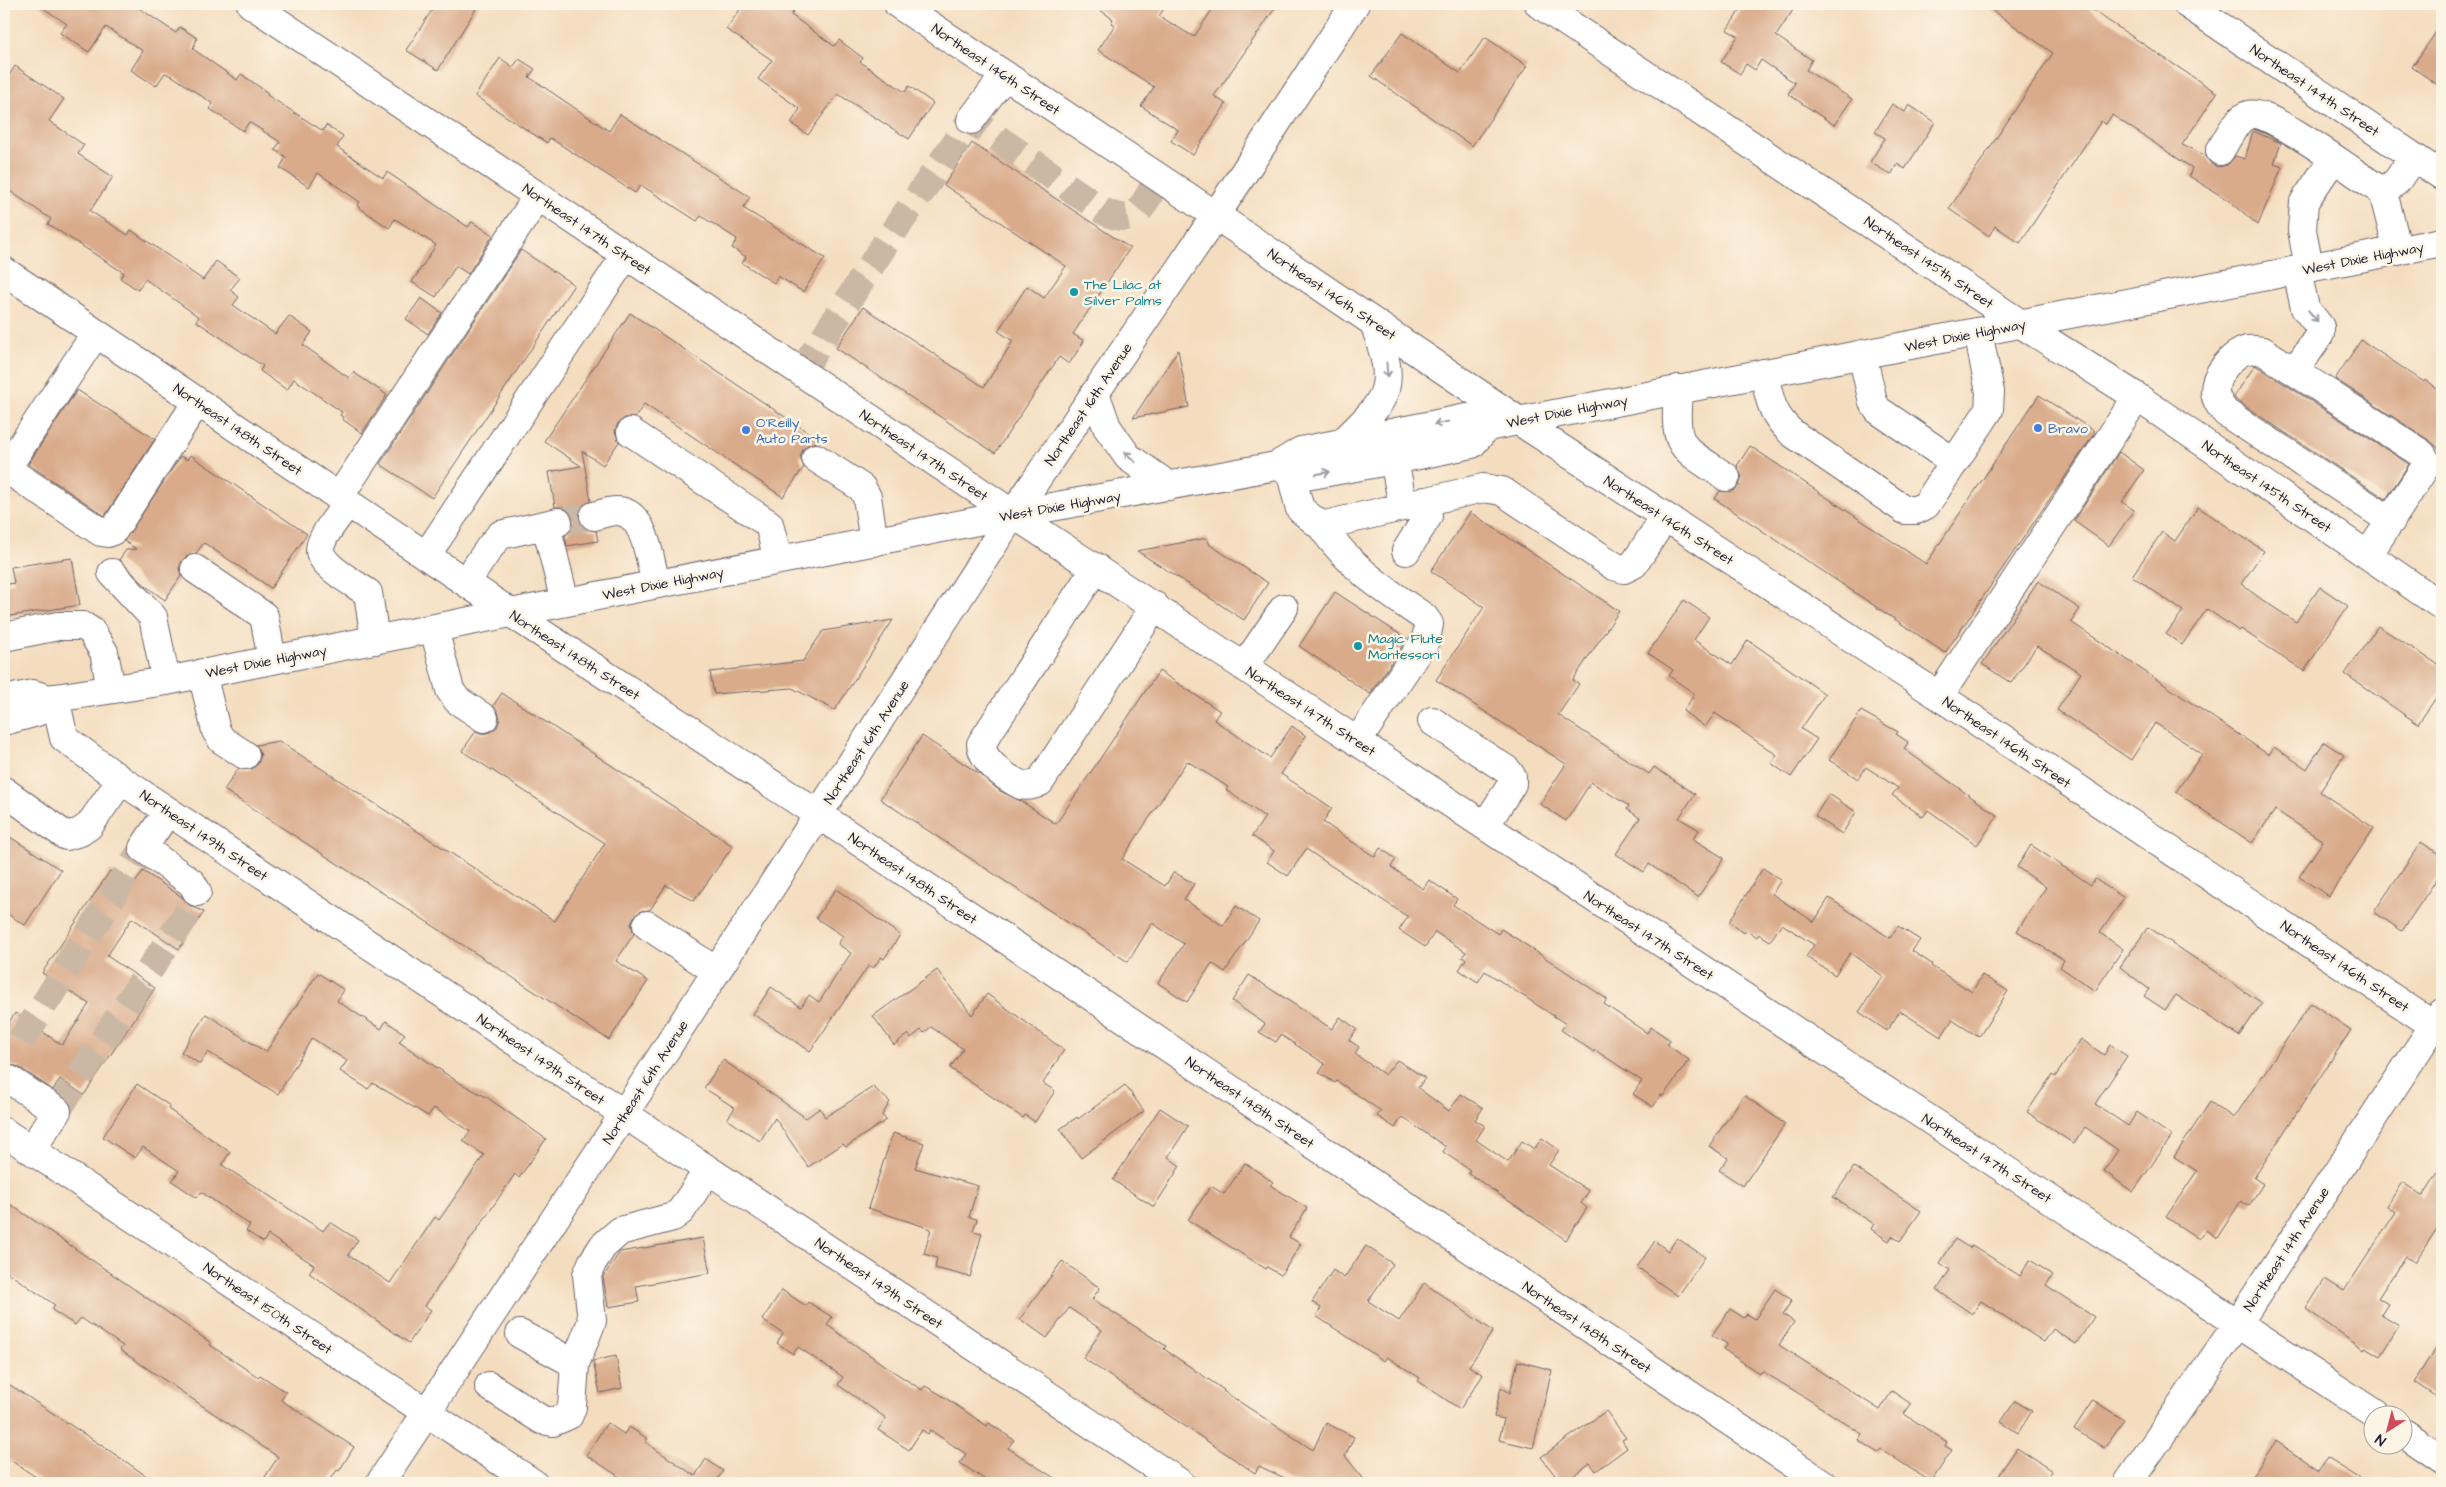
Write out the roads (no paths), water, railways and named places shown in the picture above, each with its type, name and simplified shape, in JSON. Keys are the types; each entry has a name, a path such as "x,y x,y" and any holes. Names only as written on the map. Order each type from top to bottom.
{"street":[{"name":"Northeast 147th Street","path":"250,4 1013,514 1096,567 1357,742 2364,1407"},
{"name":"Northeast 146th Street","path":"898,4 1664,517 2440,1023"},
{"name":"Northeast 16th Avenue","path":"380,1483 624,1114 1013,514 1216,216 1355,4"},
{"name":"Northeast 145th Street","path":"1539,4 2021,324 2137,397 2442,606"},
{"name":"Northeast 144th Street","path":"2187,4 2442,176"},
{"path":"971,120 1005,75"},
{"path":"2220,151 2242,118 2250,114 2259,114 2272,119 2383,192 2398,251"},
{"path":"2383,192 2397,181 2414,157"},
{"path":"2295,371 2320,334 2320,327 2305,308 2302,230 2304,202 2334,159"},
{"path":"375,640 368,593 324,562 320,550 323,540 343,500 538,196"},
{"name":"West Dixie Highway","path":"4,700 32,694 52,698 166,681 1013,514 1169,486 1283,468 1306,476 1394,460 1472,444 1488,428 1519,421 2442,242"},
{"path":"426,556 626,255"},
{"name":"Northeast 148th Street","path":"4,272 511,613 819,815 1822,1483"},
{"path":"1342,443 1374,413 1386,389 1388,376 1386,357 1374,323"},
{"path":"1764,373 1772,410 1780,423 1905,510 1916,510 1926,505 1989,410 1990,392 1978,332"},
{"path":"96,333 12,460 14,474 101,532 108,533 114,530 197,402"},
{"path":"2368,555 2391,521 2424,469 2426,461 2422,454 2263,351 2249,349 2238,354 2222,371 2217,382 2215,392 2218,404 2226,413 2391,521"},
{"path":"1862,354 1873,402 1878,410 1954,462"},
{"path":"1678,389 1676,424 1682,445 1726,477"},
{"path":"1095,393 1107,428 1128,457 1169,486"},
{"path":"1939,696 2137,397"},
{"name":"West Dixie Highway","path":"1283,468 1300,450 1467,418 1488,428"},
{"path":"631,432 769,524 778,560"},
{"path":"816,458 862,488 867,497 874,542"},
{"path":"1394,460 1414,503 1428,516 1406,551"},
{"path":"1283,468 1300,509 1320,526 1339,551 1356,568 1424,617 1429,624 1426,640 1357,742"},
{"path":"1320,526 1483,488 1502,491 1614,566 1624,568 1634,564 1664,517"},
{"path":"594,516 618,511 631,515 640,525 656,584"},
{"path":"466,582 500,535 552,523 565,602"},
{"path":"1096,567 981,744 982,753 987,761 1022,785 1032,786 1040,782 1155,606"},
{"path":"195,569 264,616 272,660"},
{"path":"112,573 153,617 166,681"},
{"path":"1244,667 1284,608"},
{"path":"4,637 58,626 83,626 92,632 104,652 111,689"},
{"path":"434,629 450,690 457,700 484,718"},
{"path":"202,673 216,731 222,740 245,755"},
{"name":"West Dixie Highway","path":"4,721 37,712 52,698"},
{"name":"Northeast 149th Street","path":"52,698 64,738 121,780 1180,1483"},
{"path":"1432,721 1507,770 1512,777 1512,784 1485,826"},
{"path":"4,791 66,836 80,832 89,826 121,780"},
{"path":"168,811 143,848 192,882 197,892"},
{"path":"646,925 716,972"},
{"name":"Northeast 14th Avenue","path":"2128,1483 2440,1023"},
{"path":"4,1080 10,1080 57,1111 31,1150"},
{"name":"Northeast 150th Street","path":"4,1132 533,1483"},
{"path":"488,1386 542,1420 553,1422 569,1415 572,1407 575,1364 592,1321 587,1275 603,1246 620,1231 673,1217 681,1211 708,1170"},
{"path":"520,1334 575,1364"},
{"path":"2414,1440 2442,1459"}],"tunnel":[{"path":"801,372 889,238 971,120 1103,211 1115,216 1132,216 1138,211 1159,178"},
{"path":"558,522 594,516"},
{"path":"21,1041 143,848"},
{"path":"57,1111 193,904 197,892"}],"place":[{"name":"The Lilac at Silver Palms","path":"1074,292"},
{"name":"Bravo","path":"2038,428"},
{"name":"O'Reilly Auto Parts","path":"746,430"},
{"name":"Magic Flute Montessori","path":"1358,646"}]}
